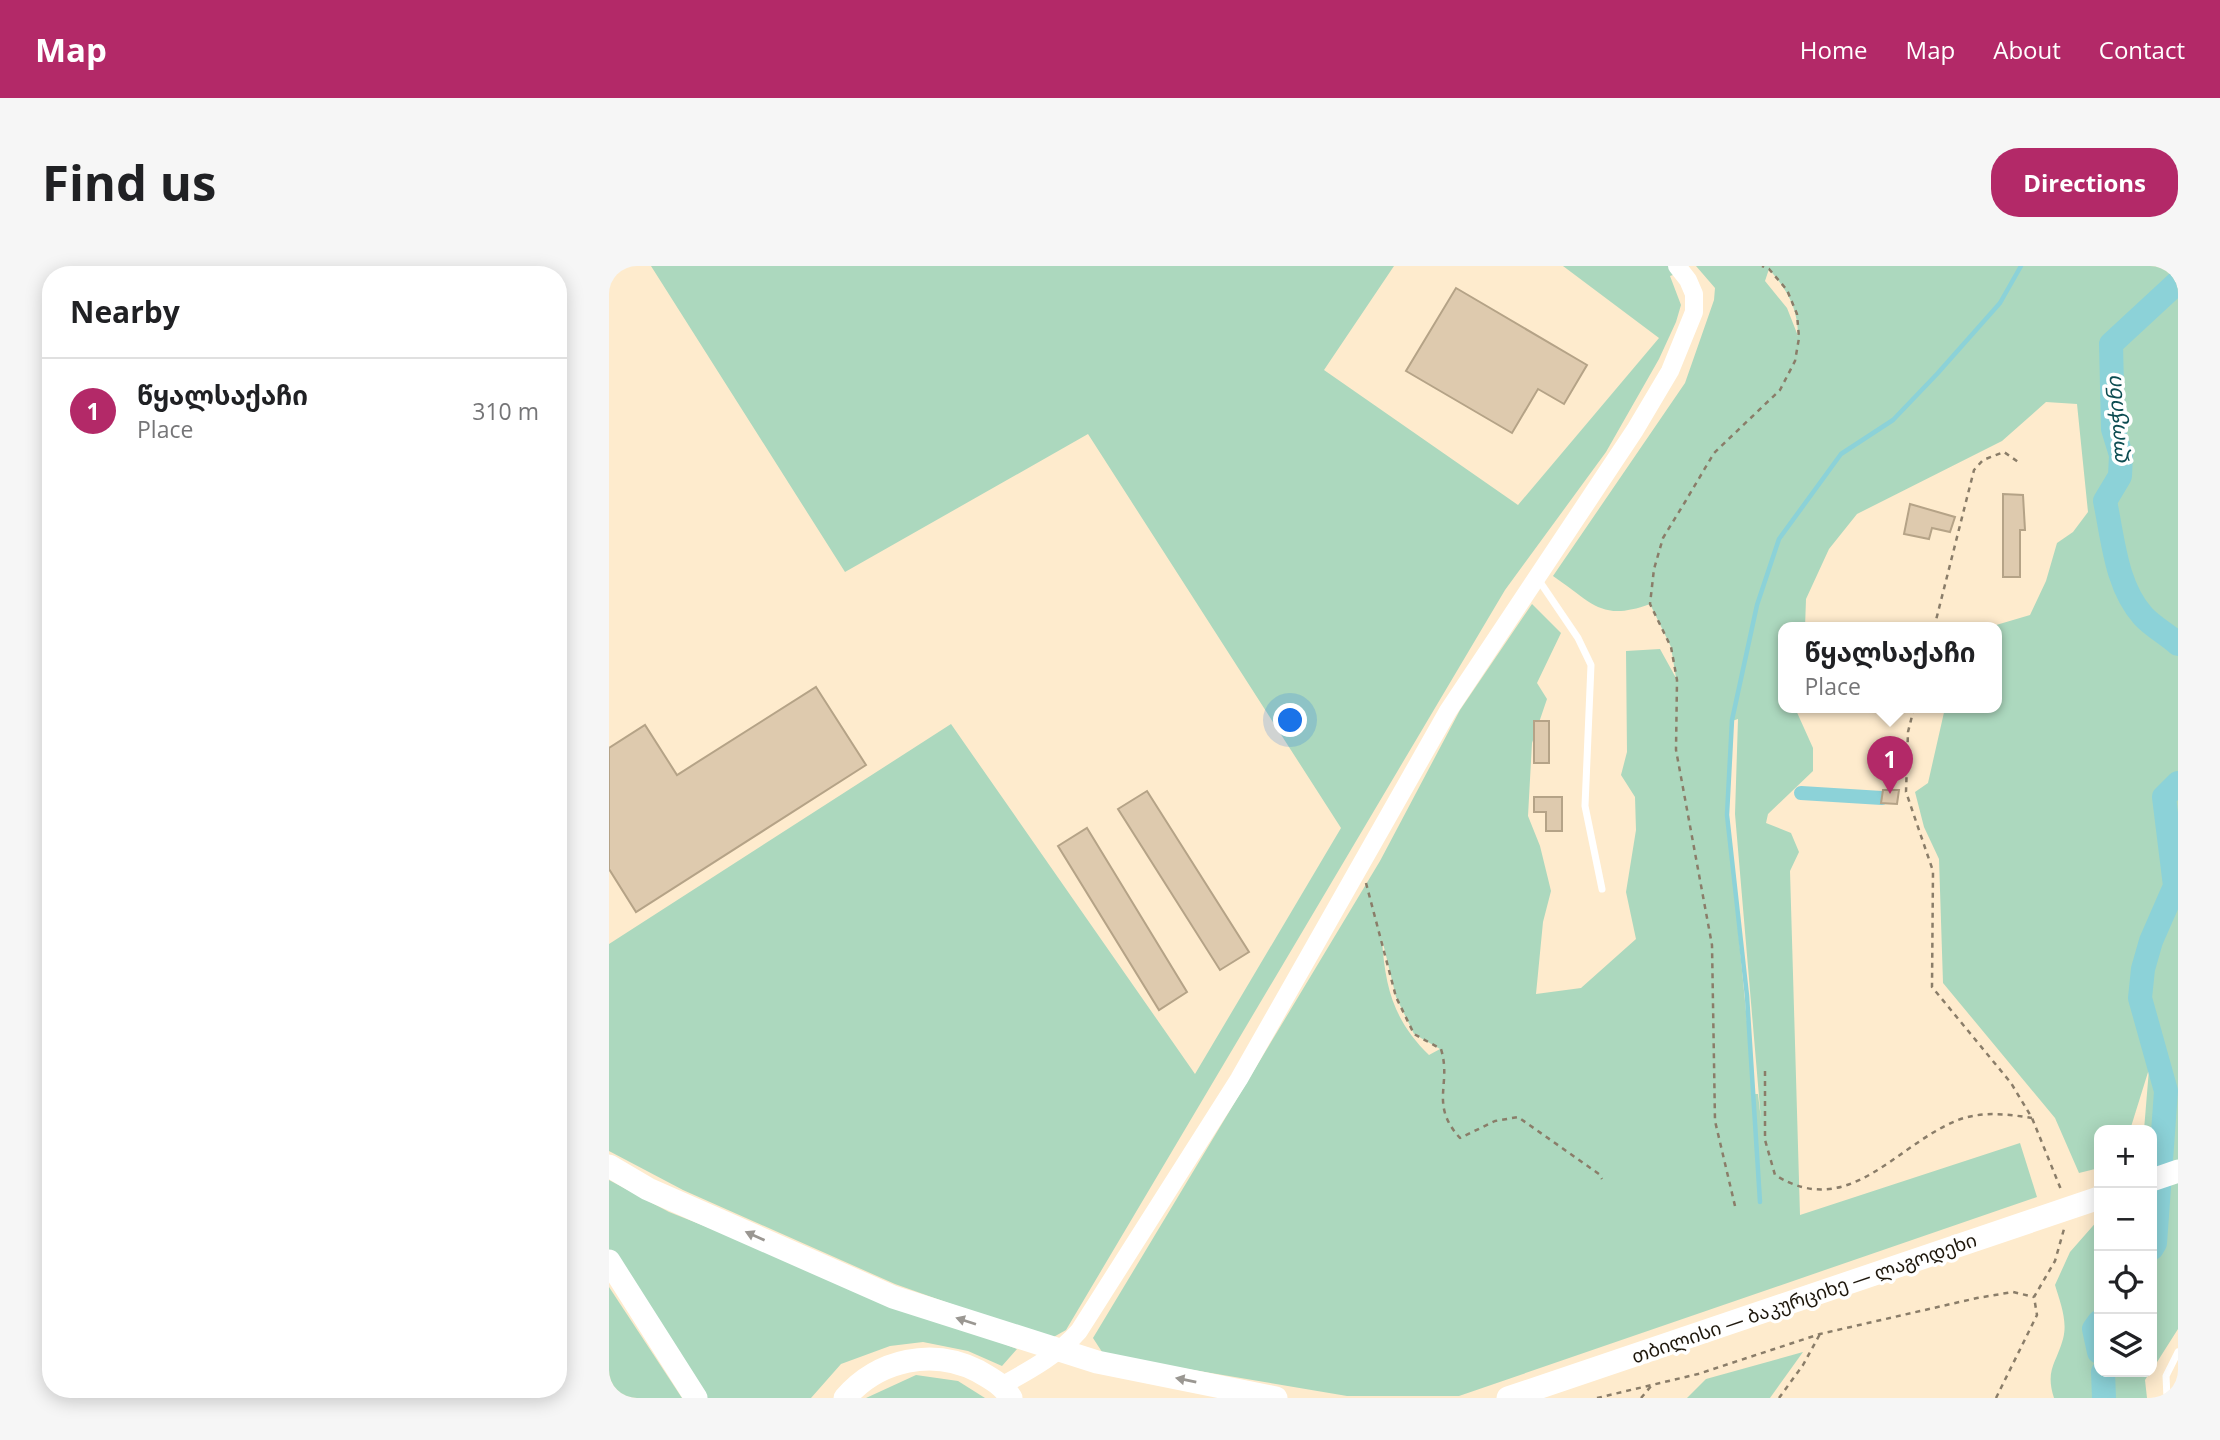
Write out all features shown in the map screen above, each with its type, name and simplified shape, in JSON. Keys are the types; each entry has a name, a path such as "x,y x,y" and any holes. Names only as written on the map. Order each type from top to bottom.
{"highway":[{"path":"609,1166 648,1189 893,1297 1057,1352 1276,1398"},
{"path":"2157,1178 2178,1171"},
{"name":"თბილისი — ბაკურციხე — ლაგოდეხი","path":"1508,1398 2094,1200"},
{"path":"609,1261 696,1398"},
{"path":"845,1398 880,1371 924,1358 962,1363 1007,1392"},
{"path":"1541,1398 1580,1374"}],"street":[{"path":"1007,1392 1079,1331 1239,1079 1448,711 1670,372 1694,312 1691,287 1677,266"},
{"path":"1079,1331 1084,1350 1097,1362"}],"lane":[{"path":"1537,578 1578,638 1591,665 1585,806 1602,889"},
{"path":"2167,1398 2166,1376 2178,1352"}],"path":[{"path":"1735,1206 1715,1121 1713,945 1676,750 1677,680 1671,647 1650,604 1654,569 1663,538 1714,453 1780,390 1795,361 1799,338 1797,314 1787,290 1769,269 1762,266"},
{"path":"1936,622 1974,470 1983,460 2004,452 2021,464"},
{"path":"1913,713 1908,732 1906,792 1933,871 1932,987 2011,1083 2032,1118 2063,1193"},
{"path":"1361,867 1396,997 1414,1034 1441,1049 1447,1068 1440,1096 1449,1126 1460,1138 1495,1121 1518,1117 1599,1174 1602,1179"},
{"path":"1765,1071 1765,1140 1775,1175 1791,1185 1812,1189 1855,1182 1958,1120 1997,1113 2032,1118"},
{"path":"1996,1398 2037,1315 2034,1297 2055,1261 2066,1221"},
{"path":"1597,1398 1698,1374 1820,1334 1977,1298 2013,1292 2034,1297"},
{"path":"1779,1398 1804,1366 1820,1334"},
{"path":"1641,1398 1652,1385"}],"green space":[{"path":"651,266 1394,266 1324,370 1518,505 1659,338 1563,266 1677,266 1682,272 1670,276 1681,305 1676,322 1659,359 1606,452 1505,590 1066,1330 1050,1339 895,1284 683,1190 609,1151 609,944 951,724 1195,1074 1341,828 1088,434 845,572"},
{"path":"1696,266 2178,266 2178,1329 2157,1362 2157,1125 2144,1125 2149,1069 2132,1125 2094,1125 2094,1169 2079,1173 2055,1118 1943,983 1939,859 1924,827 1915,792 1928,783 1944,713 2002,713 2002,623 2030,615 2046,581 2057,543 2073,532 2088,512 2077,404 2046,402 2002,441 1857,514 1829,549 1806,599 1805,622 1778,622 1778,713 1797,713 1813,748 1813,771 1768,814 1766,823 1791,833 1799,852 1790,871 1800,1215 2020,1143 2037,1197 1459,1396 1347,1396 1104,1355 1093,1338 1380,861 1460,710 1532,604 1561,633 1537,683 1547,699 1532,743 1528,816 1540,846 1551,891 1543,922 1536,994 1581,988 1636,939 1626,892 1636,830 1635,797 1621,775 1627,752 1626,651 1660,649 1676,678 1671,647 1650,604 1620,611 1608,610 1588,601 1553,576 1685,383 1714,300 1715,288","holes":["1769,269 1790,300 1796,317 1798,336 1787,308 1765,281","1738,719 1735,814 1761,1120 1758,1094 1754,1094 1727,815 1732,721","1382,939 1396,997 1414,1034 1440,1049 1429,1055 1407,1029 1393,1003"]},
{"path":"609,1180 669,1212 1017,1349 1002,1366 968,1351 923,1342 890,1346 841,1364 811,1398 702,1398 609,1256"},
{"path":"2094,1225 2094,1377 2147,1377 2147,1398 2054,1398 2051,1374 2065,1325 2055,1285 2070,1252"},
{"path":"609,1287 682,1398 609,1398"},
{"path":"1803,1352 1770,1398 1687,1398 1706,1379"},
{"path":"916,1375 958,1381 985,1398 866,1398"}],"building":[{"path":"1456,288 1587,365 1564,404 1538,389 1512,433 1406,371"},
{"path":"2003,494 2023,495 2025,530 2020,530 2020,577 2003,577"},
{"path":"1910,504 1955,517 1950,532 1932,528 1929,539 1904,534"},
{"path":"816,687 866,765 636,912 609,869 609,748 645,725 677,775"},
{"path":"1534,721 1549,721 1549,763 1534,763"},
{"path":"1883,790 1899,790 1897,804 1881,803"},
{"path":"1147,791 1249,952 1220,970 1118,809"},
{"path":"1534,797 1562,797 1562,831 1546,831 1546,812 1534,812"},
{"path":"1087,828 1187,992 1159,1010 1058,846"}],"waterway":[{"path":"1760,1202 1747,996 1727,815 1732,720 1757,605 1779,539 1841,454 1893,420 2000,303 2021,266"},
{"name":"ლოჭინი","path":"2178,282 2111,344 2113,429 2121,455 2120,476 2105,501 2117,561 2127,591 2143,616 2178,644"},
{"name":"ლოჭინი","path":"2157,1215 2166,1091 2140,998 2143,969 2151,941 2175,886 2164,797 2178,783"},
{"path":"1801,793 1882,798"},
{"name":"ლოჭინი","path":"2103,1377 2104,1398"}],"place":[{"name":"წყალსაქაჩი","path":"1890,794"}]}
